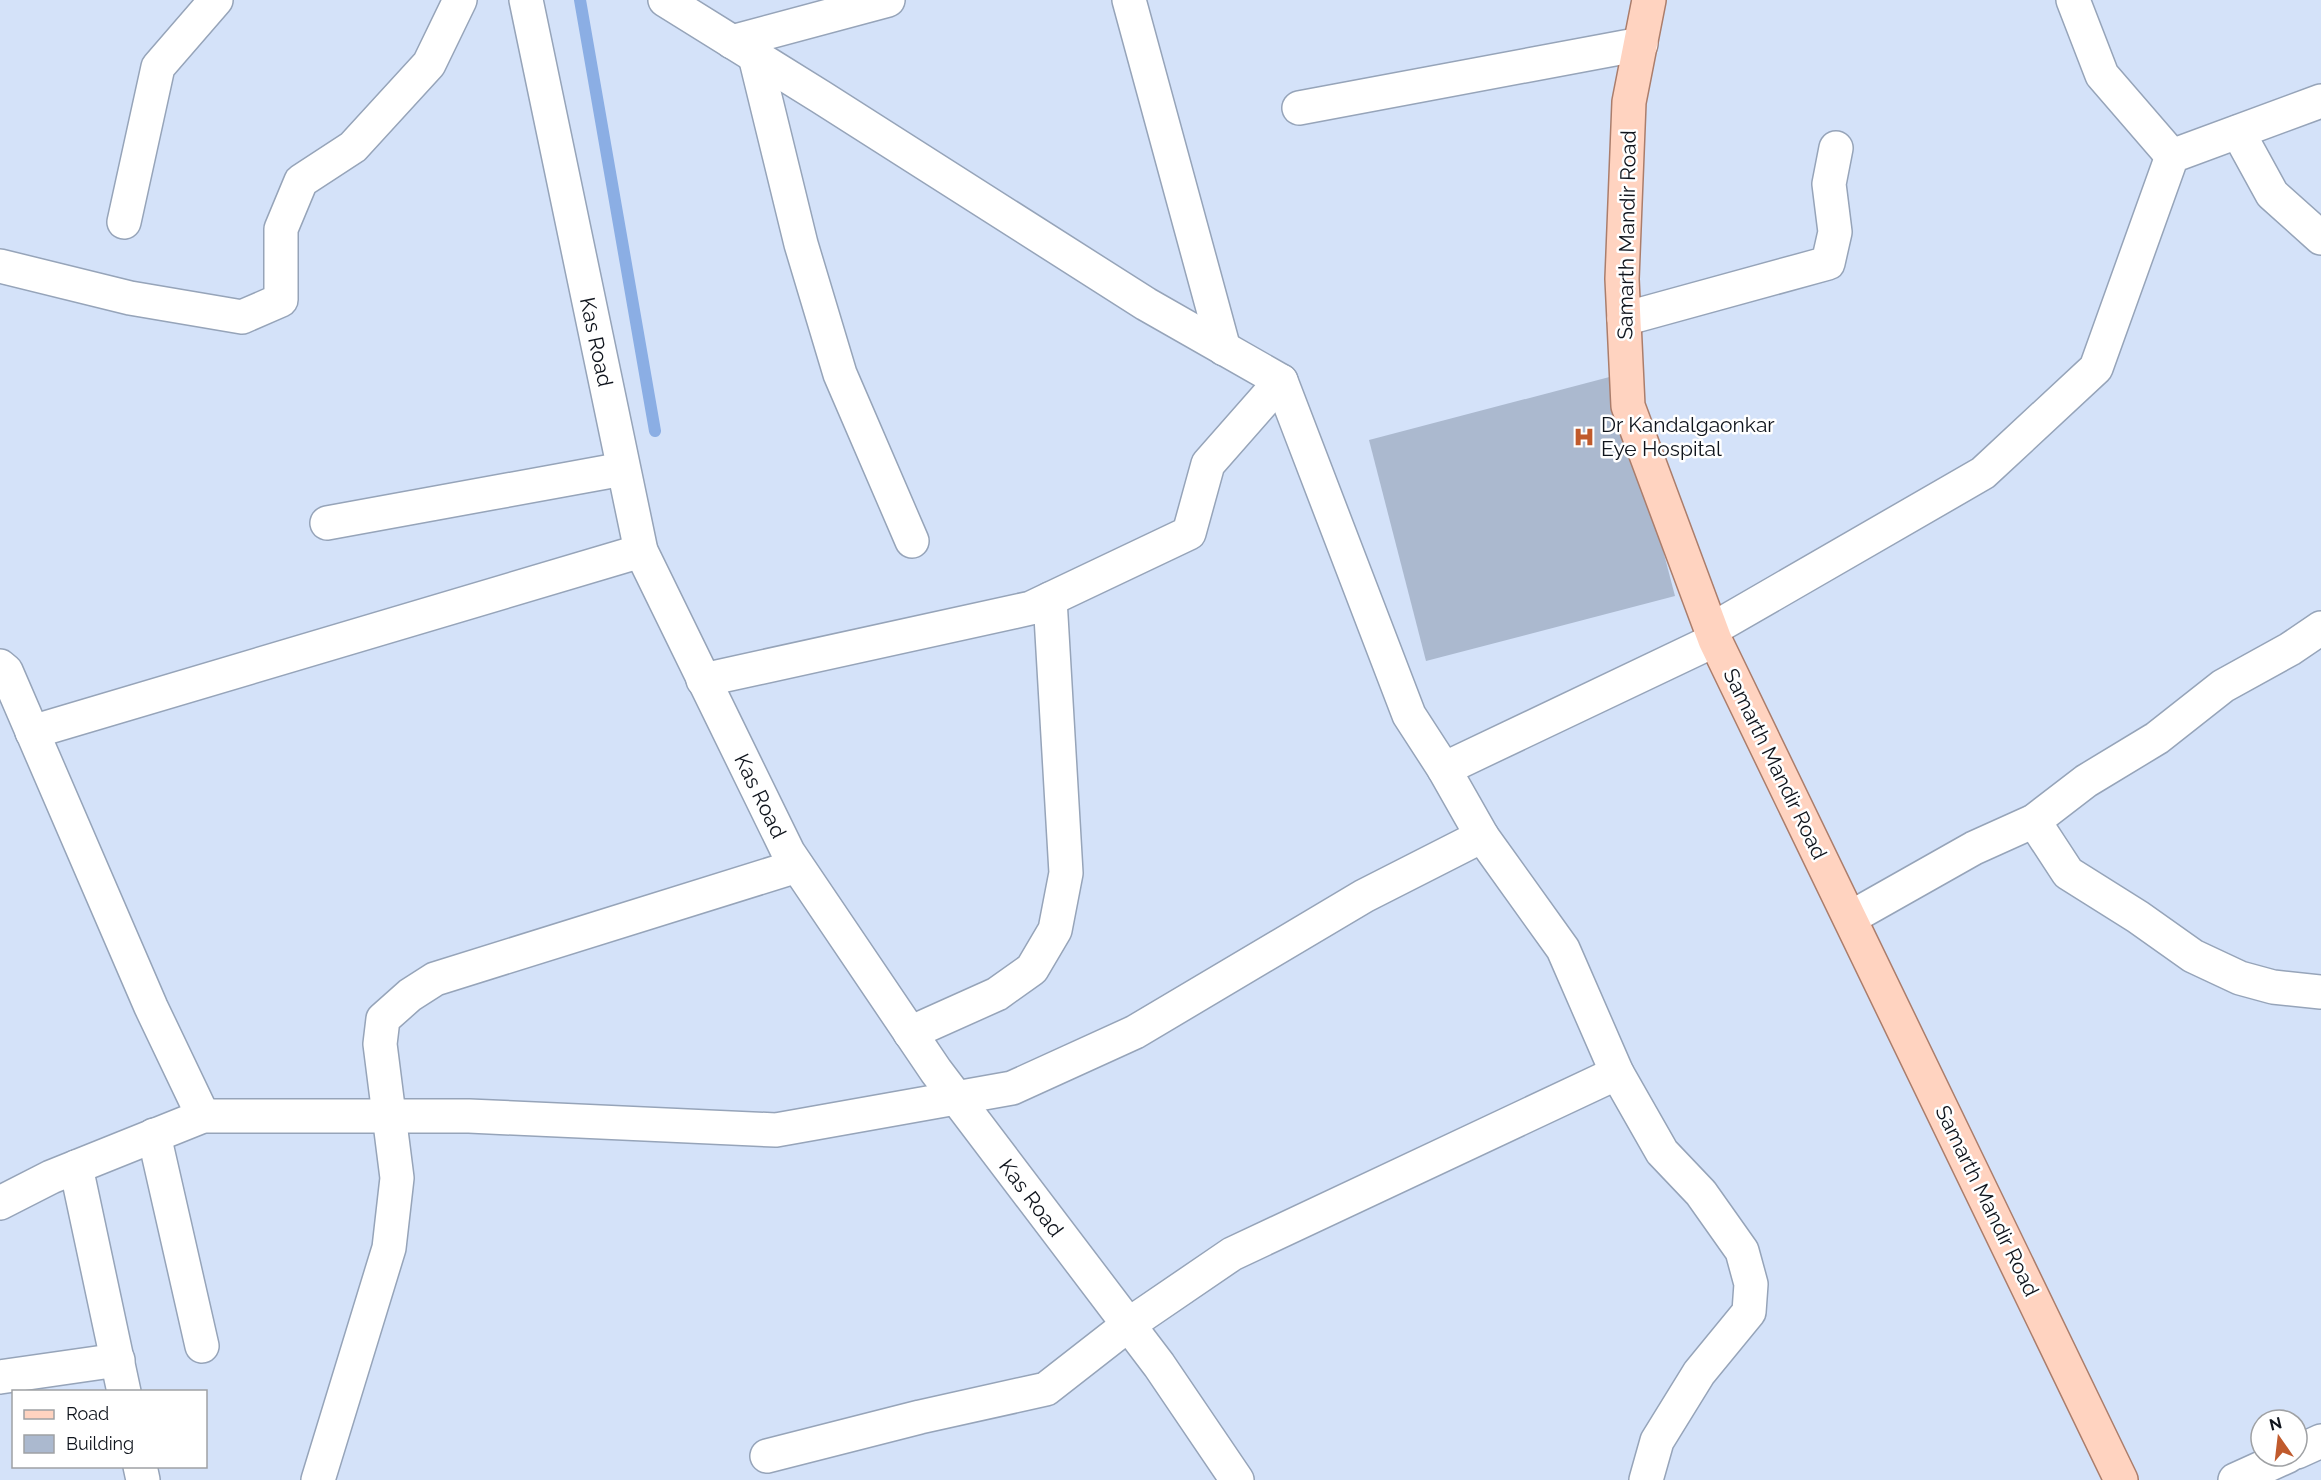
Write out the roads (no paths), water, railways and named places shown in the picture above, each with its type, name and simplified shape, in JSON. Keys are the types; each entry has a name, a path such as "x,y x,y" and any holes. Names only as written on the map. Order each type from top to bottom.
{"main road":[{"name":"Samarth Mandir Road","path":"1649,0 1629,102 1622,279 1628,406 1713,635 2121,1480"}],"street":[{"path":"124,222 158,67 216,0"},
{"path":"0,266 130,298 242,317 281,300 281,229 302,182 353,147 429,64 460,0"},
{"path":"526,0 536,0"},
{"name":"Kas Road","path":"526,0 641,551 788,852 956,1098 1159,1365 1237,1480"},
{"path":"665,0 1146,304 1281,381 1409,715 1444,769 1482,836 1563,949 1617,1073 1662,1152 1701,1193 1742,1251 1751,1284 1749,1312 1693,1382 1657,1441 1646,1480"},
{"path":"744,49 888,0"},
{"path":"1129,0 1224,349"},
{"path":"2073,0 2102,75 2172,156"},
{"path":"1299,108 1641,44"},
{"path":"744,49 840,374 912,541"},
{"path":"2172,156 2321,101"},
{"path":"2238,132 2272,194 2321,238"},
{"path":"1624,319 1828,263 1835,232 1829,184 1836,148"},
{"path":"1444,769 1713,635 1983,473 2096,368 2172,156"},
{"path":"703,680 1031,608 1189,533 1208,464 1281,381"},
{"path":"327,523 623,469"},
{"path":"32,732 641,551"},
{"path":"910,1033 997,994 1032,969 1055,930 1066,873 1050,599"},
{"path":"1850,918 1974,849 2034,821 2086,781 2157,738 2223,686 2290,649 2321,628"},
{"path":"0,666 6,671 146,997 203,1116"},
{"path":"2034,821 2068,873 2138,917 2193,956 2240,978 2273,987 2321,993"},
{"path":"0,1203 76,1167 203,1116 469,1116 776,1130 1012,1088 1135,1032 1364,896 1482,836"},
{"path":"318,1480 389,1248 397,1178 380,1044 383,1019 410,995 435,979 797,866"},
{"path":"767,1456 920,1417 1046,1389 1128,1325 1232,1254 1617,1073"},
{"path":"154,1136 202,1346"},
{"path":"76,1167 124,1390"},
{"path":"0,1377 118,1360"},
{"path":"2235,1480 2262,1468"}],"waterway":[{"path":"580,0 655,431"}],"place":[{"name":"Dr Kandalgaonkar Eye Hospital","path":"1584,437"}]}
